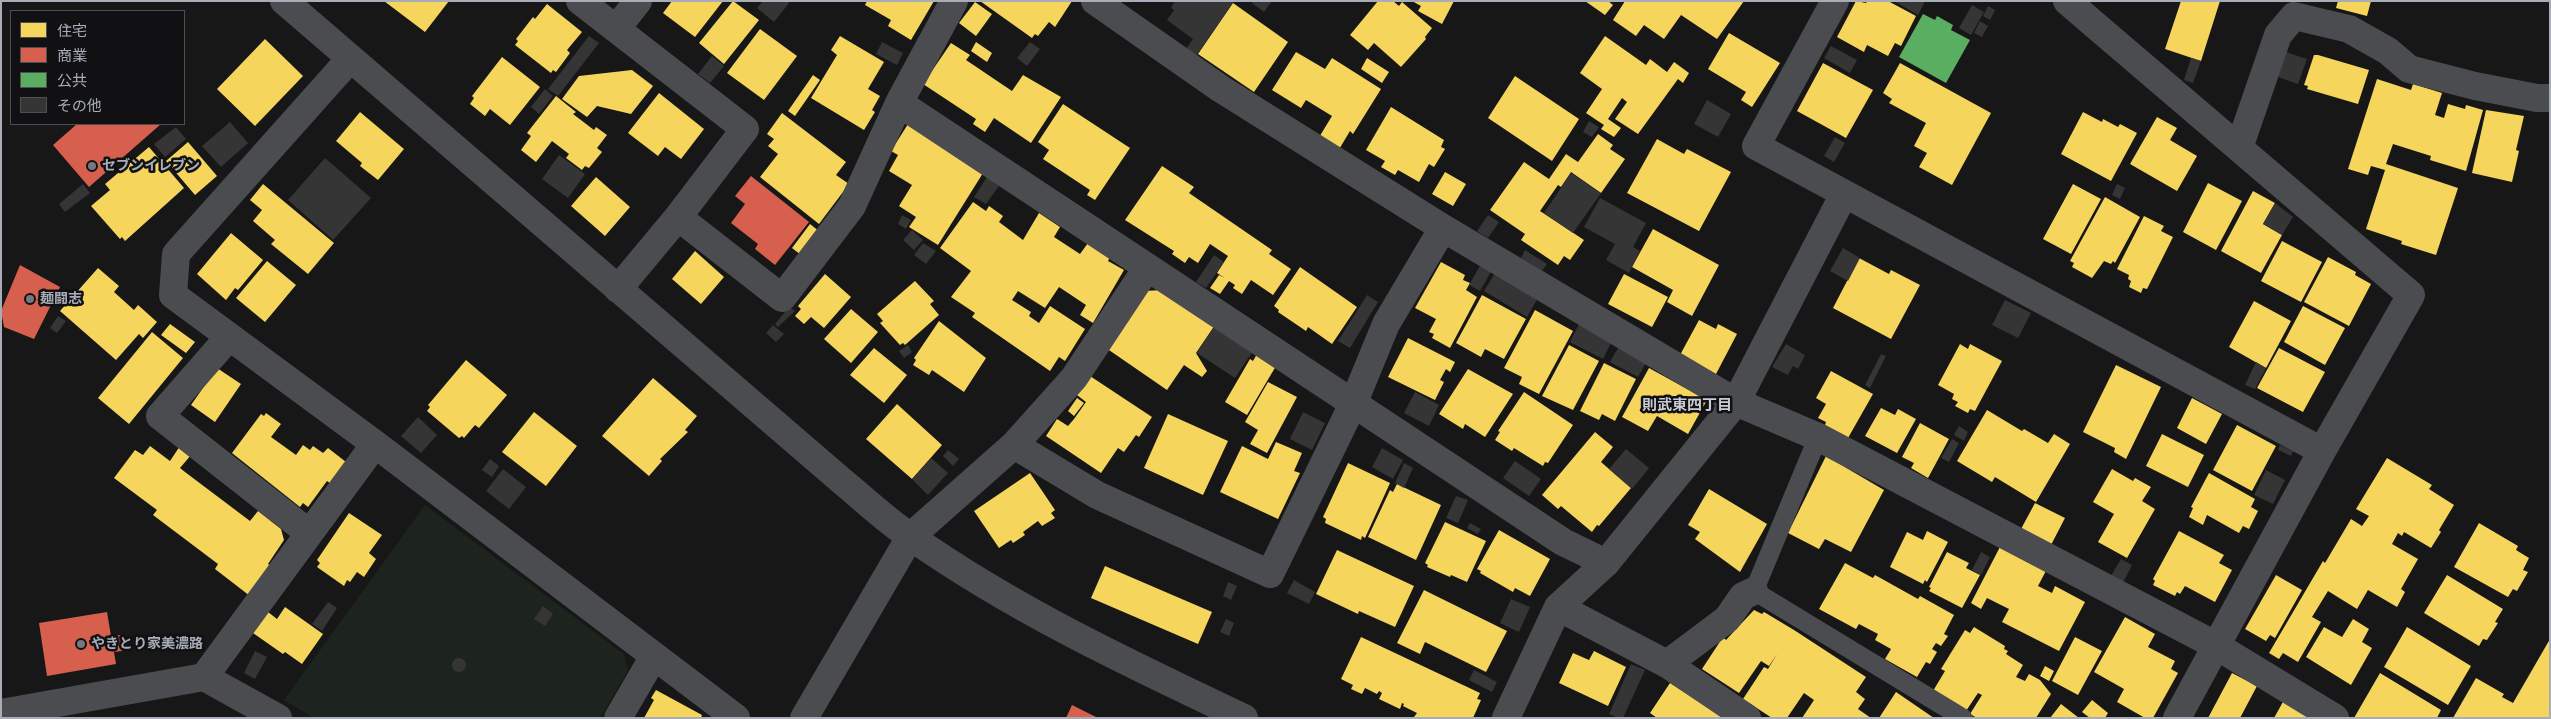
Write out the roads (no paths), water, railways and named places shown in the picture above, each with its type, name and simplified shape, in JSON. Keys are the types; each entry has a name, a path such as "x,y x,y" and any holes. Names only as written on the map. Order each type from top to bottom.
{"street":[{"path":"284,1 843,482 910,537 1036,616 1244,718"},
{"path":"580,1 745,129 678,217 618,289"},
{"path":"616,29 638,1"},
{"path":"1095,1 1221,89 1443,228 1736,402 1818,437 2216,645 2335,718"},
{"path":"1834,1 1756,146 2322,450"},
{"path":"2067,1 2411,295 2322,450 2177,718"},
{"path":"678,217 782,298 852,206 900,103 953,2"},
{"path":"2239,148 2278,34 2294,16 2349,29 2388,51 2409,69 2475,86 2550,98"},
{"path":"350,59 176,254 173,295 375,444 736,718"},
{"path":"900,103 1147,268 1354,402 1562,542 1606,563"},
{"path":"1506,718 1558,607 1606,563 1736,402 1844,194"},
{"path":"1014,445 1097,495 1270,574 1354,402 1386,324 1443,228"},
{"path":"804,718 910,537 1014,445 1074,378 1147,268"},
{"path":"229,336 160,416 310,533"},
{"path":"204,677 375,444"},
{"path":"1667,664 1727,619 1743,596 1754,591"},
{"path":"1558,607 1667,664 1747,718"},
{"path":"618,718 654,656"},
{"path":"1,713 204,677 278,718"}],"lane":[{"path":"1818,437 1754,591 1963,718"}],"place":[{"name":"セブンイレブン","path":"92,166"},
{"name":"麺闘志","path":"30,299"},
{"name":"やきとり家美濃路","path":"81,644"}],"district":[{"name":"則武東四丁目","path":"1687,406"}]}
